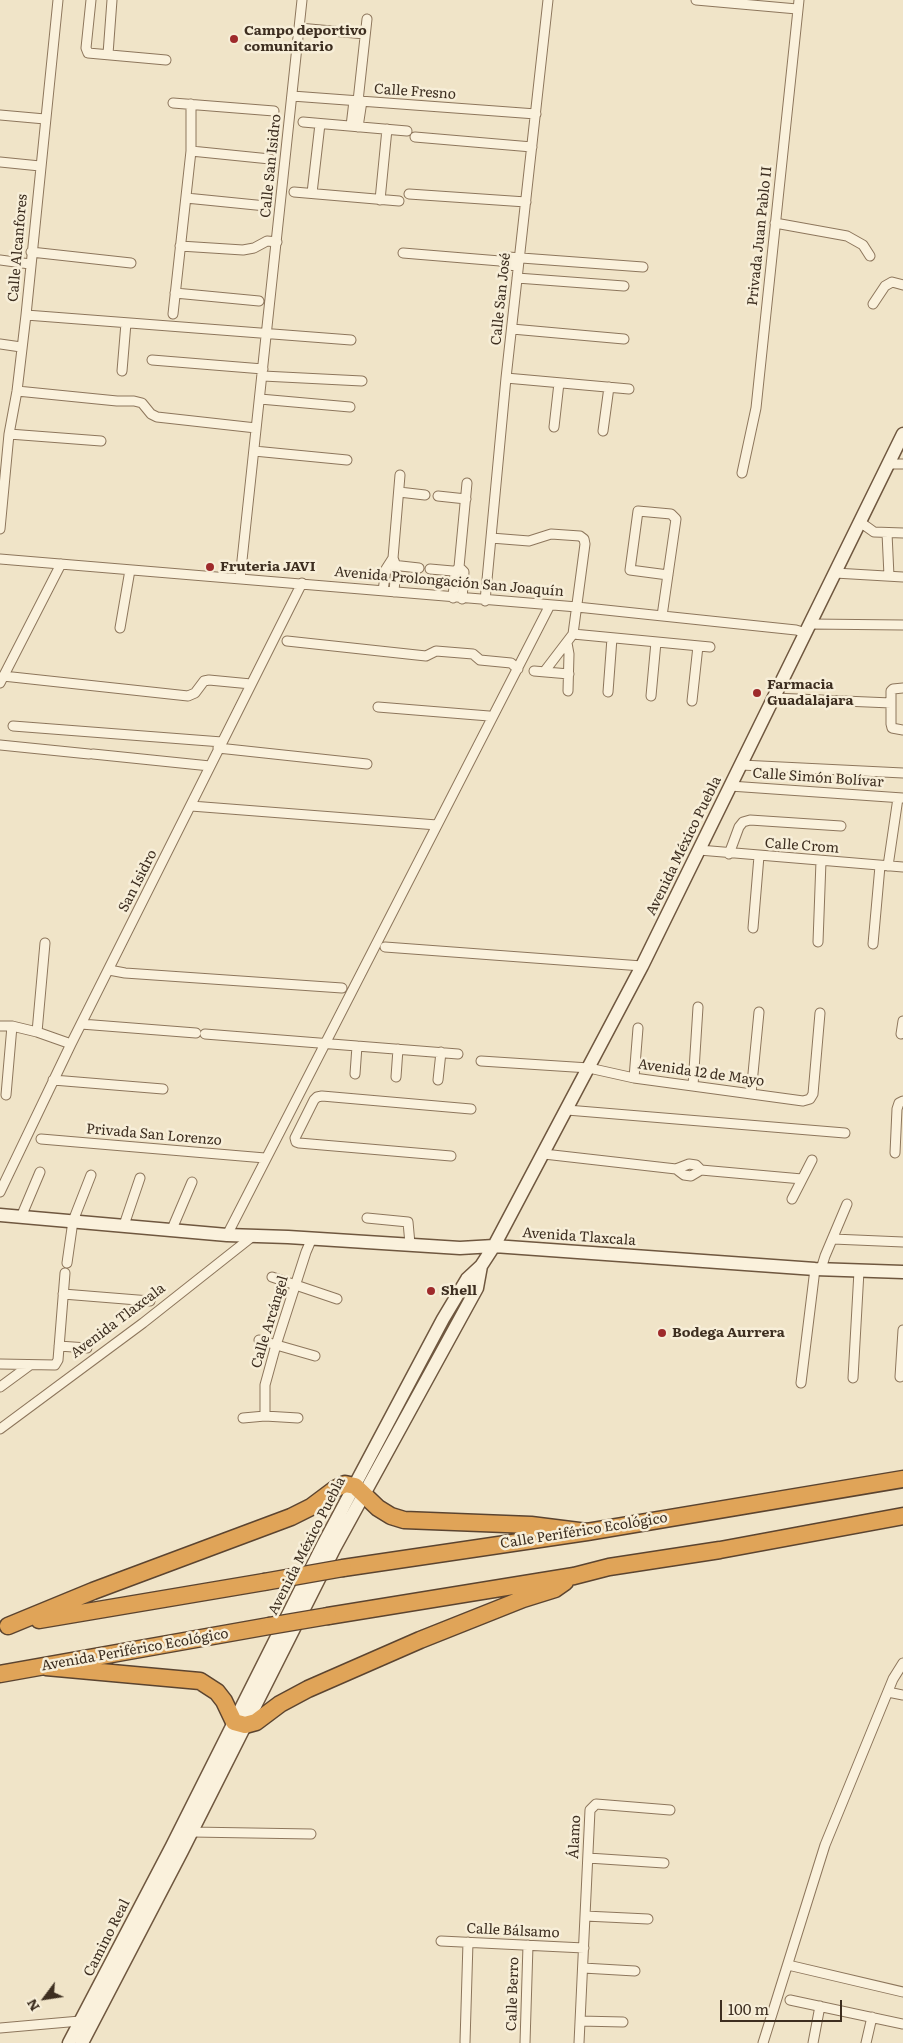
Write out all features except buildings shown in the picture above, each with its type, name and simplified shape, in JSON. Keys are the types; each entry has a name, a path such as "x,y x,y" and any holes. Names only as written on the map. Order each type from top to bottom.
{"highway":[{"name":"Calle Periférico Ecológico","path":"4,1626 343,1568 587,1532 903,1479"},
{"path":"4,1626 291,1517 345,1484 360,1490 378,1508 391,1516 404,1520 531,1525 587,1532"},
{"path":"46,1666 200,1681 217,1692 240,1723 256,1722 280,1704 308,1689 420,1640 523,1599 555,1589 574,1576 609,1567 720,1550 903,1516"},
{"name":"Avenida Periférico Ecológico","path":"0,1674 269,1626 574,1576"}],"street":[{"name":"Calle Alcanfores","path":"0,529 9,434 17,391 26,314 58,0"},
{"path":"91,0 86,48 88,53 166,60"},
{"path":"108,54 112,0"},
{"name":"Calle San Isidro","path":"240,579 268,334 302,0"},
{"name":"Calle San José","path":"485,601 506,378 548,0"},
{"path":"696,0 798,4"},
{"name":"Privada Juan Pablo II","path":"742,474 756,408 798,4"},
{"path":"354,127 367,19"},
{"path":"299,28 366,34"},
{"name":"Calle Fresno","path":"292,96 536,114"},
{"path":"173,102 274,112"},
{"path":"173,314 191,151 191,104"},
{"path":"0,115 45,119"},
{"path":"303,122 407,131"},
{"path":"312,193 320,124"},
{"path":"380,200 387,129"},
{"path":"415,137 532,147"},
{"path":"191,151 270,159"},
{"path":"0,162 40,166"},
{"path":"294,192 399,201"},
{"path":"409,194 526,202"},
{"path":"186,198 266,206"},
{"path":"775,223 847,236 863,245 870,256"},
{"path":"180,246 243,250 277,246"},
{"path":"31,252 131,262"},
{"path":"403,253 500,261 507,265 519,262 643,267"},
{"path":"0,260 30,264"},
{"path":"517,278 624,286"},
{"path":"873,304 885,286 892,282 903,284"},
{"path":"175,293 259,301"},
{"path":"26,314 351,340"},
{"path":"122,371 126,323"},
{"path":"512,329 624,340"},
{"path":"0,344 21,347"},
{"path":"152,360 362,381"},
{"path":"506,378 629,389"},
{"path":"554,427 559,383"},
{"path":"603,431 608,387"},
{"path":"17,391 134,401 142,403 151,414 157,417 256,428"},
{"path":"260,399 350,407"},
{"path":"9,434 101,441"},
{"name":"Avenida México Puebla","path":"177,1848 240,1723 335,1547 360,1490 477,1288 482,1266 544,1154 642,966 903,434"},
{"path":"254,452 347,460"},
{"path":"888,464 903,464"},
{"path":"394,592 392,563 400,475"},
{"path":"457,598 467,483"},
{"path":"399,492 425,495"},
{"path":"438,496 466,499"},
{"path":"662,616 668,575 675,516 638,511 630,570 668,575"},
{"path":"860,522 874,532 903,533"},
{"path":"887,533 889,576"},
{"path":"491,538 529,541 551,534 580,536 584,539 585,544 573,634 544,672"},
{"name":"Avenida Prolongación San Joaquín","path":"0,559 302,583 485,601 577,607 796,630 903,624"},
{"path":"392,563 419,568"},
{"path":"383,591 392,563"},
{"path":"61,564 2,679 188,696 196,693 204,681 209,680 251,684"},
{"path":"430,569 459,570"},
{"path":"120,628 130,570"},
{"path":"835,573 903,577"},
{"name":"San Isidro","path":"0,1192 70,1044 109,970 302,583"},
{"path":"227,1235 550,605"},
{"path":"573,634 710,647"},
{"path":"608,692 612,638"},
{"path":"286,641 426,656 436,651 473,654 480,660 510,663 518,669"},
{"path":"651,696 656,642"},
{"path":"567,643 569,654 568,691"},
{"path":"692,701 698,646"},
{"path":"534,671 568,674"},
{"path":"903,688 891,691 892,728 903,730"},
{"path":"774,698 891,703"},
{"path":"378,707 489,716 492,718"},
{"path":"13,726 220,745 367,764"},
{"path":"0,745 210,766"},
{"path":"741,765 903,773"},
{"name":"Calle Simón Bolívar","path":"730,786 900,798"},
{"path":"873,944 884,866 899,823 900,798"},
{"path":"191,806 438,825"},
{"path":"729,854 739,827 743,822 750,820 840,826"},
{"name":"Calle Crom","path":"699,850 903,867"},
{"path":"753,928 759,856"},
{"path":"818,942 821,861"},
{"path":"36,1032 45,943"},
{"path":"385,946 642,966"},
{"path":"109,970 125,973 342,988"},
{"path":"693,1086 698,1007"},
{"path":"751,1094 759,1012"},
{"name":"Avenida 12 de Mayo","path":"481,1061 589,1068 634,1078 803,1100 810,1099 813,1094 820,1013"},
{"path":"901,1034 903,1021"},
{"path":"81,1024 458,1054"},
{"path":"0,1026 12,1026 36,1032 70,1044"},
{"path":"6,1095 12,1026"},
{"path":"634,1078 638,1028"},
{"path":"355,1074 357,1046"},
{"path":"396,1077 398,1049"},
{"path":"438,1080 441,1052"},
{"path":"53,1080 163,1089"},
{"path":"450,1156 299,1143 296,1142 295,1138 314,1100 322,1096 472,1109"},
{"path":"895,1153 901,1102"},
{"path":"567,1110 845,1133"},
{"path":"288,1114 304,1121"},
{"name":"Privada San Lorenzo","path":"41,1139 265,1158"},
{"path":"544,1154 676,1169 689,1164 696,1165 701,1170 802,1179"},
{"path":"792,1199 812,1160"},
{"path":"21,1216 40,1172"},
{"path":"54,1365 58,1360 60,1346 63,1294 73,1221 91,1175"},
{"path":"124,1225 140,1178"},
{"path":"172,1229 192,1182"},
{"path":"802,1383 820,1264 833,1239 847,1204"},
{"name":"Avenida Tlaxcala","path":"0,1215 227,1235 312,1238 460,1248 494,1246 820,1264 859,1271 903,1272"},
{"path":"367,1218 408,1222 410,1244"},
{"name":"Avenida Tlaxcala","path":"0,1429 143,1323 253,1236"},
{"name":"Calle Arcángel","path":"266,1416 264,1392 276,1345 312,1238"},
{"path":"833,1239 903,1242"},
{"path":"853,1378 859,1271"},
{"path":"272,1278 337,1298"},
{"path":"63,1294 150,1301"},
{"path":"900,1377 903,1330"},
{"path":"259,1340 314,1356"},
{"path":"60,1346 87,1348"},
{"path":"0,1364 54,1365 67,1378"},
{"path":"0,1387 30,1365"},
{"path":"243,1418 266,1416 298,1418"},
{"path":"763,2043 825,1845 888,1692 903,1663"},
{"path":"888,1692 903,1695"},
{"name":"Álamo","path":"579,2043 591,1806 596,1804 670,1810"},
{"path":"186,1830 311,1834"},
{"name":"Camino Real","path":"69,2043 177,1848"},
{"name":"Camino Real","path":"82,2043 177,1848"},
{"path":"588,1858 664,1862"},
{"path":"585,1916 648,1919"},
{"name":"Calle Bálsamo","path":"441,1941 584,1948"},
{"path":"464,2042 468,1942"},
{"name":"Calle Berro","path":"525,2043 528,1945"},
{"path":"788,1965 903,1992"},
{"path":"583,1968 635,1971"},
{"path":"790,2000 903,2024"},
{"path":"813,2043 820,2006"},
{"path":"866,2043 872,2017"},
{"path":"0,2028 80,2021"},
{"path":"580,2021 623,2022"}],"place":[{"name":"Campo deportivo comunitario","path":"234,39"},
{"name":"Fruteria JAVI","path":"210,567"},
{"name":"Farmacia Guadalajara","path":"757,693"},
{"name":"Shell","path":"431,1291"},
{"name":"Bodega Aurrera","path":"662,1333"}]}
